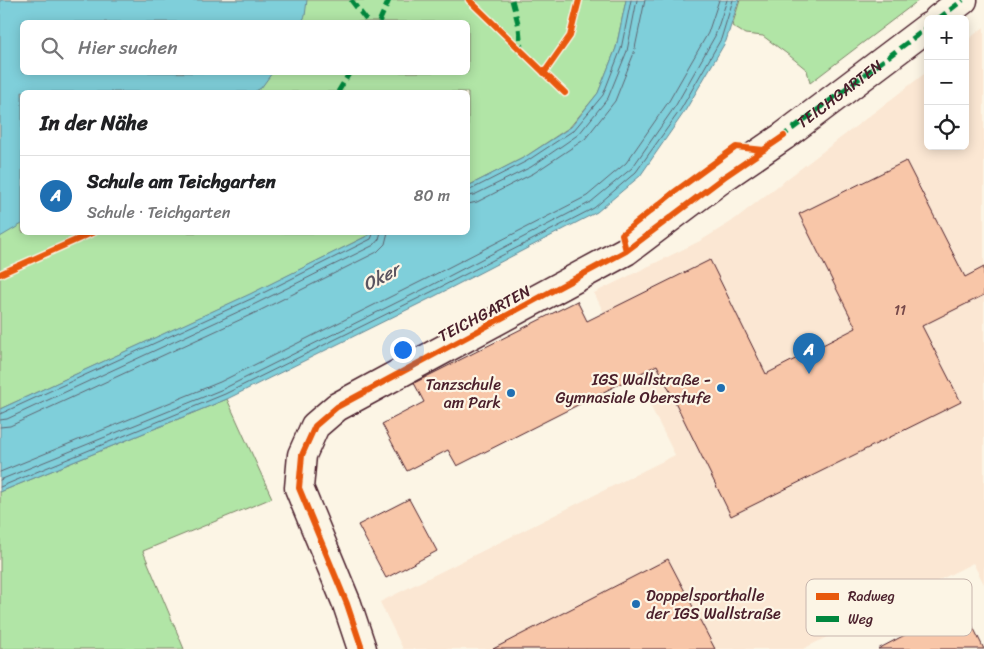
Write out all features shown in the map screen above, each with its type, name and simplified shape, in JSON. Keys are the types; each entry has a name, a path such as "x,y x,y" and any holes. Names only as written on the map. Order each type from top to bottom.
{"street":[{"path":"943,15 963,0"},
{"name":"TEICHGARTEN","path":"362,649 347,604 299,488 302,455 315,426 337,407 585,275 626,251 724,177 784,136 924,30"}],"shaded area":[{"path":"984,27 984,584 973,563 941,579 806,579 806,636 829,636 803,649 403,649 380,602 675,455 594,293 700,241 731,222 924,74 924,150 969,150 969,39"}],"green space":[{"path":"0,0 626,0 616,48 598,93 570,127 525,157 470,185 470,90 20,90 20,235 369,235 251,294 0,409"},
{"path":"740,0 919,0 810,83 807,70 763,36 745,34 732,26"},
{"path":"227,399 272,498 143,551 184,649 0,649 0,492"}],"water":[{"path":"0,0 307,0 303,20 20,20 20,75 271,75 258,90 20,90 20,225 0,237"},
{"name":"Oker","path":"626,0 739,0 726,41 685,111 640,176 597,212 435,296 227,399 0,492 0,409 250,294 369,235 470,235 470,185 525,157 571,127 598,93 616,48"}],"building":[{"path":"906,161 965,277 984,267 984,295 922,326 961,402 731,516 657,365 457,466 448,450 407,471 382,424 424,402 414,383 577,301 587,321 710,260 766,374 856,328 799,214"},
{"path":"409,499 437,551 386,578 358,525"},
{"name":"Doppelsporthalle der IGS Wallstraße","path":"668,559 715,649 493,649"},
{"path":"972,625 984,649 878,649 903,636 972,636"}],"marked path":[{"path":"351,0 366,20"},
{"path":"380,20 389,0"},
{"path":"512,0 519,27 521,49"},
{"path":"943,15 963,0"},
{"path":"780,138 924,30"},
{"path":"339,90 348,75"}],"cycle path":[{"path":"469,0 565,93"},
{"path":"544,73 570,36 579,0"},
{"path":"362,649 347,604 299,488 302,455 315,426 337,407 626,251 724,177 784,136"},
{"path":"626,251 622,234 673,193 736,147 764,150"},
{"path":"0,274 87,235"}],"place":[{"name":"Schule am Teichgarten","path":"809,374"},
{"name":"IGS Wallstraße - Gymnasiale Oberstufe","path":"721,388"},
{"name":"Tanzschule am Park","path":"511,393"},
{"name":"Doppelsporthalle der IGS Wallstraße","path":"636,604"}]}
